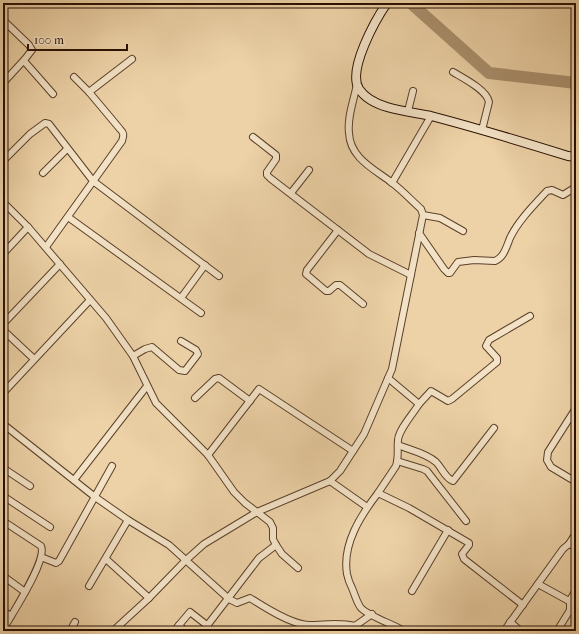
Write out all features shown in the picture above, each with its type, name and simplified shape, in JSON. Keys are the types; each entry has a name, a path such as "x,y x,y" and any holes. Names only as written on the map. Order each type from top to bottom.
{"street":[{"path":"113,631 204,544 257,512 330,481 340,470 364,434 392,369 423,215 421,209 392,183 361,160 355,153 350,143 349,123 357,84 360,58 369,33 377,18 388,3"},
{"path":"3,20 32,48 30,53 3,83"},
{"path":"24,60 53,94"},
{"path":"89,92 132,60"},
{"path":"453,72 483,92 488,98 489,102 482,130"},
{"path":"46,247 122,141 124,136 120,128 74,77"},
{"path":"357,84 364,95 372,101 386,107 431,116 568,156 576,157"},
{"path":"408,111 413,91"},
{"path":"392,183 431,116"},
{"path":"3,161 30,134 45,123 51,126 67,149 93,181 219,276"},
{"path":"253,137 276,155 276,159 267,175 375,258 411,275"},
{"path":"43,173 67,149"},
{"path":"291,193 309,170"},
{"path":"419,233 448,273 450,273 458,262 474,260 495,261 504,253 510,238 523,219 547,191 552,190 563,195 576,187"},
{"path":"3,202 46,247 106,318 133,356 156,403 208,455 234,492 272,525 273,539 276,545 282,554 298,568"},
{"path":"423,215 440,218 463,231"},
{"path":"68,217 201,313"},
{"path":"3,254 28,227"},
{"path":"338,230 307,270 306,274 327,291 336,285 340,286 363,304"},
{"path":"3,324 60,264"},
{"path":"181,298 205,266"},
{"path":"3,393 90,300"},
{"path":"404,631 362,608 358,603 347,575 346,563 350,542 356,527 367,507 393,471 397,461 400,433 419,404 431,391 448,401 452,399 497,362 497,358 486,346 487,342 530,316"},
{"path":"3,330 34,359"},
{"path":"133,356 152,347 179,370 185,371 198,354 196,350 181,341"},
{"path":"195,398 215,379 219,378 250,401"},
{"path":"388,378 419,404"},
{"path":"74,480 147,386"},
{"path":"208,455 259,390 353,451"},
{"path":"576,408 548,452 547,460 551,467 576,482"},
{"path":"3,424 96,497 128,520 173,548 185,561 229,599 237,604 250,598 280,615 300,624 309,625 345,624 355,626 372,614"},
{"path":"398,445 433,460 449,479 453,481 494,428"},
{"path":"397,461 427,471 466,521"},
{"path":"41,557 56,563 59,561 112,466"},
{"path":"3,468 30,486"},
{"path":"330,481 367,507"},
{"path":"378,493 409,508 448,530 469,544 462,554 464,559 523,605"},
{"path":"3,496 50,527"},
{"path":"3,520 41,546 43,550 34,574 3,630"},
{"path":"89,586 128,520"},
{"path":"412,591 448,530"},
{"path":"504,631 576,533"},
{"path":"569,544 576,547"},
{"path":"203,631 259,558 276,545"},
{"path":"106,558 149,598"},
{"path":"3,576 25,592"},
{"path":"538,584 569,601"},
{"path":"557,631 570,610 569,601 576,590"},
{"path":"3,611 11,616"},
{"path":"174,631 190,612 208,626"},
{"path":"70,631 75,622"},
{"path":"510,622 521,631"},
{"path":"178,625 185,631"}],"waterway":[{"path":"413,3 413,5 489,73 576,83"}]}
